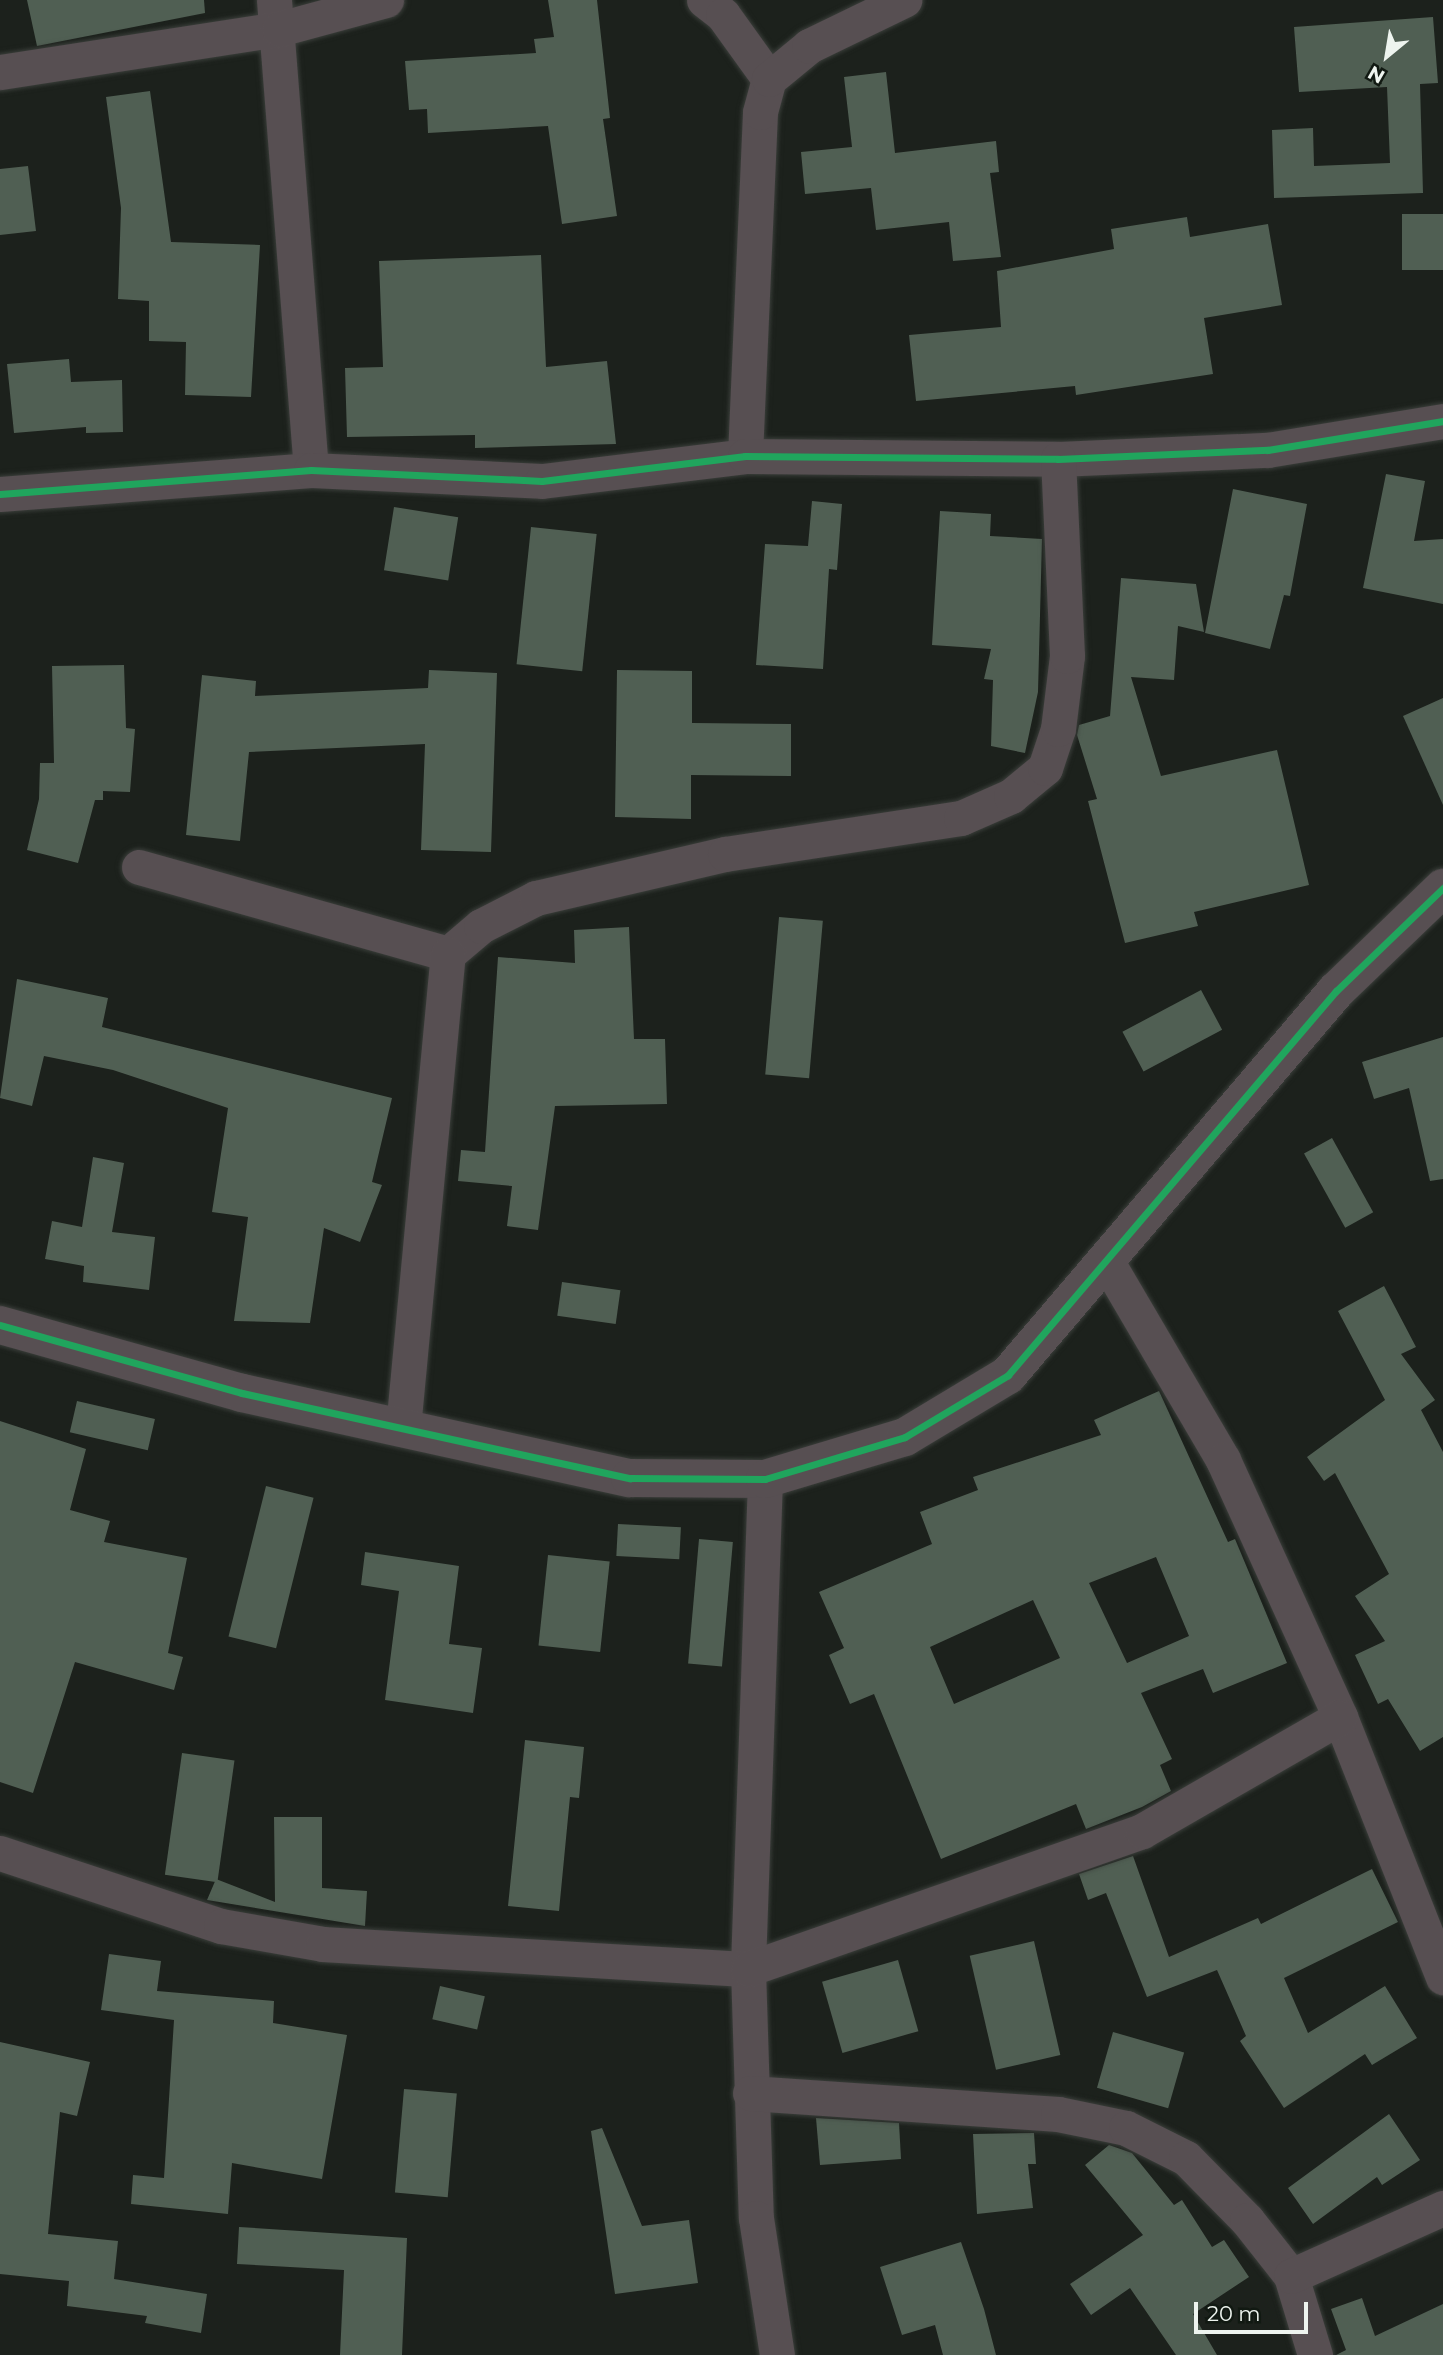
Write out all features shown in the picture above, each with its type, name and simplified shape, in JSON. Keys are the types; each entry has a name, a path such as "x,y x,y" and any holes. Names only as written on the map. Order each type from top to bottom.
{"street":[{"path":"0,72 276,14 386,0"},
{"path":"705,0 723,15 769,79"},
{"path":"745,456 760,112 769,79 809,46 904,0"},
{"path":"276,14 312,470"},
{"path":"0,494 312,470 542,481 745,456 1058,459 1280,449 1443,421"},
{"path":"403,1428 448,954 481,926 536,898 725,854 961,818 1011,796 1037,775 1045,768 1058,729 1067,656 1058,459"},
{"path":"139,867 448,954"},
{"path":"0,1325 242,1393 630,1478 765,1479 905,1437 960,1409 1008,1375 1336,990 1443,888"},
{"path":"1107,1262 1223,1460 1340,1717 1443,1977"},
{"path":"765,1479 748,1969 756,2218 777,2355"},
{"path":"0,1853 221,1926 323,1944 748,1969 1142,1831 1340,1717"},
{"path":"750,2093 1058,2114 1126,2128 1186,2158 1291,2276 1315,2355"},
{"path":"1291,2276 1443,2208"}],"building":[{"path":"27,0 204,0 205,13 37,46"},
{"path":"548,0 597,0 610,118 603,119 617,216 562,224 548,126 428,133 427,109 409,110 405,61 536,53 534,39 554,37"},
{"path":"1433,17 1438,83 1420,84 1423,193 1274,198 1272,130 1313,128 1314,166 1390,163 1387,87 1299,92 1294,27"},
{"path":"886,72 895,153 996,141 999,172 990,173 1001,257 953,261 949,222 876,230 871,188 805,194 801,152 852,147 844,77"},
{"path":"150,91 171,242 260,245 251,397 185,395 186,342 149,341 149,301 118,299 121,208 106,97"},
{"path":"28,166 36,231 0,235 0,169"},
{"path":"1402,214 1443,214 1443,270 1402,270"},
{"path":"1187,217 1190,237 1268,224 1282,305 1204,318 1213,374 1076,395 1075,386 916,401 909,335 1001,327 997,271 1114,249 1111,229"},
{"path":"541,255 546,367 607,361 616,444 475,448 475,435 347,437 345,368 383,367 379,261"},
{"path":"69,359 71,382 122,380 123,432 86,433 86,427 14,433 7,364"},
{"path":"1386,474 1425,481 1414,541 1443,539 1443,604 1363,588"},
{"path":"1233,489 1307,504 1290,596 1284,595 1270,649 1205,633"},
{"path":"812,501 842,504 837,570 829,569 823,669 756,665 765,544 808,546"},
{"path":"394,507 458,517 448,580 384,570"},
{"path":"940,511 991,514 990,536 1042,539 1038,692 1025,753 991,746 993,680 984,679 991,649 932,645"},
{"path":"531,527 597,534 582,671 517,664"},
{"path":"1121,578 1196,584 1204,632 1178,626 1174,680 1131,677 1161,776 1277,750 1309,885 1194,912 1198,926 1125,943 1088,801 1097,799 1077,735 1079,725 1110,716"},
{"path":"124,665 126,728 135,729 130,792 103,791 103,800 95,800 78,863 27,850 39,799 40,763 54,763 52,666"},
{"path":"429,670 497,673 491,852 421,850 425,744 249,752 240,841 186,835 202,675 256,681 255,696 428,688"},
{"path":"617,670 692,671 692,723 791,724 791,776 691,775 691,819 615,817"},
{"path":"1443,698 1443,805 1403,716"},
{"path":"779,917 823,921 809,1078 765,1074"},
{"path":"629,927 634,1039 665,1039 667,1104 555,1106 538,1230 507,1226 512,1186 458,1181 461,1150 485,1152 498,957 575,963 574,930"},
{"path":"17,979 108,998 102,1027 392,1098 372,1182 382,1185 360,1242 324,1228 310,1323 234,1321 248,1217 212,1212 228,1108 113,1070 44,1056 32,1106 0,1098"},
{"path":"1201,990 1222,1030 1144,1072 1122,1032"},
{"path":"1443,1037 1443,1179 1430,1181 1409,1088 1374,1099 1362,1062"},
{"path":"1332,1138 1373,1212 1345,1228 1304,1154"},
{"path":"93,1157 124,1163 112,1232 155,1237 149,1290 83,1282 84,1266 45,1259 52,1221 82,1227"},
{"path":"562,1282 620,1290 616,1324 557,1316"},
{"path":"1384,1286 1416,1347 1401,1354 1435,1400 1421,1410 1443,1452 1443,1737 1420,1751 1388,1699 1378,1704 1355,1655 1385,1641 1355,1596 1389,1574 1335,1473 1324,1481 1307,1457 1385,1400 1338,1311"},
{"path":"1159,1391 1228,1542 1235,1539 1287,1663 1213,1693 1203,1669 1141,1693 1172,1759 1160,1765 1171,1791 1142,1807 1086,1829 1076,1804 941,1859 874,1694 850,1704 829,1655 844,1648 819,1592 932,1544 920,1512 978,1490 973,1477 1101,1435 1094,1420","holes":["1156,1557 1189,1636 1127,1663 1089,1583","1033,1600 1060,1658 954,1704 930,1647"]},
{"path":"77,1401 155,1419 148,1450 70,1432"},
{"path":"0,1421 86,1449 70,1510 110,1521 104,1542 187,1558 168,1653 183,1657 174,1690 75,1662 33,1793 0,1782"},
{"path":"266,1486 314,1498 276,1648 229,1636"},
{"path":"618,1524 681,1527 679,1559 616,1556"},
{"path":"699,1539 733,1542 722,1666 688,1664"},
{"path":"365,1552 459,1566 449,1644 482,1648 473,1713 385,1700 399,1591 361,1585"},
{"path":"548,1555 610,1561 600,1652 538,1646"},
{"path":"525,1740 584,1747 579,1798 570,1797 559,1911 508,1906"},
{"path":"182,1753 234,1760 217,1882 165,1875"},
{"path":"274,1817 322,1817 322,1888 367,1891 365,1926 207,1900 216,1879 275,1902"},
{"path":"1133,1856 1169,1957 1258,1918 1261,1924 1372,1869 1398,1922 1284,1978 1308,2033 1385,1986 1417,2038 1372,2065 1365,2054 1284,2108 1240,2041 1246,2036 1217,1970 1147,1997 1106,1893 1088,1900 1079,1874"},
{"path":"1034,1941 1060,2055 996,2070 970,1956"},
{"path":"109,1954 161,1961 157,1991 274,2001 273,2023 347,2035 322,2179 232,2163 228,2214 131,2204 133,2175 164,2178 174,2020 101,2010"},
{"path":"898,1960 918,2031 842,2053 822,1982"},
{"path":"440,1986 485,1996 477,2029 432,2019"},
{"path":"1113,2032 1184,2052 1168,2108 1097,2088"},
{"path":"0,2042 90,2062 77,2116 60,2112 48,2234 118,2241 114,2279 207,2294 201,2333 145,2323 147,2316 67,2306 69,2281 0,2274"},
{"path":"404,2089 457,2094 448,2197 395,2193"},
{"path":"1389,2114 1420,2160 1382,2185 1377,2177 1313,2224 1288,2188"},
{"path":"816,2118 899,2123 901,2159 820,2165"},
{"path":"602,2128 642,2226 689,2220 698,2283 615,2294 591,2131"},
{"path":"1034,2133 1036,2164 1028,2164 1033,2208 977,2214 973,2134"},
{"path":"1109,2145 1132,2153 1174,2205 1182,2200 1212,2247 1224,2240 1249,2277 1193,2314 1217,2355 1176,2355 1130,2288 1091,2315 1070,2284 1143,2235 1085,2165"},
{"path":"239,2227 407,2238 402,2355 340,2355 344,2270 237,2264"},
{"path":"961,2242 984,2309 996,2355 943,2355 935,2325 902,2335 880,2267"},
{"path":"1362,2298 1375,2336 1443,2304 1443,2355 1336,2355 1346,2350 1331,2309"}],"cycle path":[{"path":"0,494 311,470 542,481 745,456 1058,459 1268,450 1443,421"},
{"path":"0,1325 242,1393 630,1478 765,1479 905,1437 1008,1375 1336,991 1443,888"}]}
